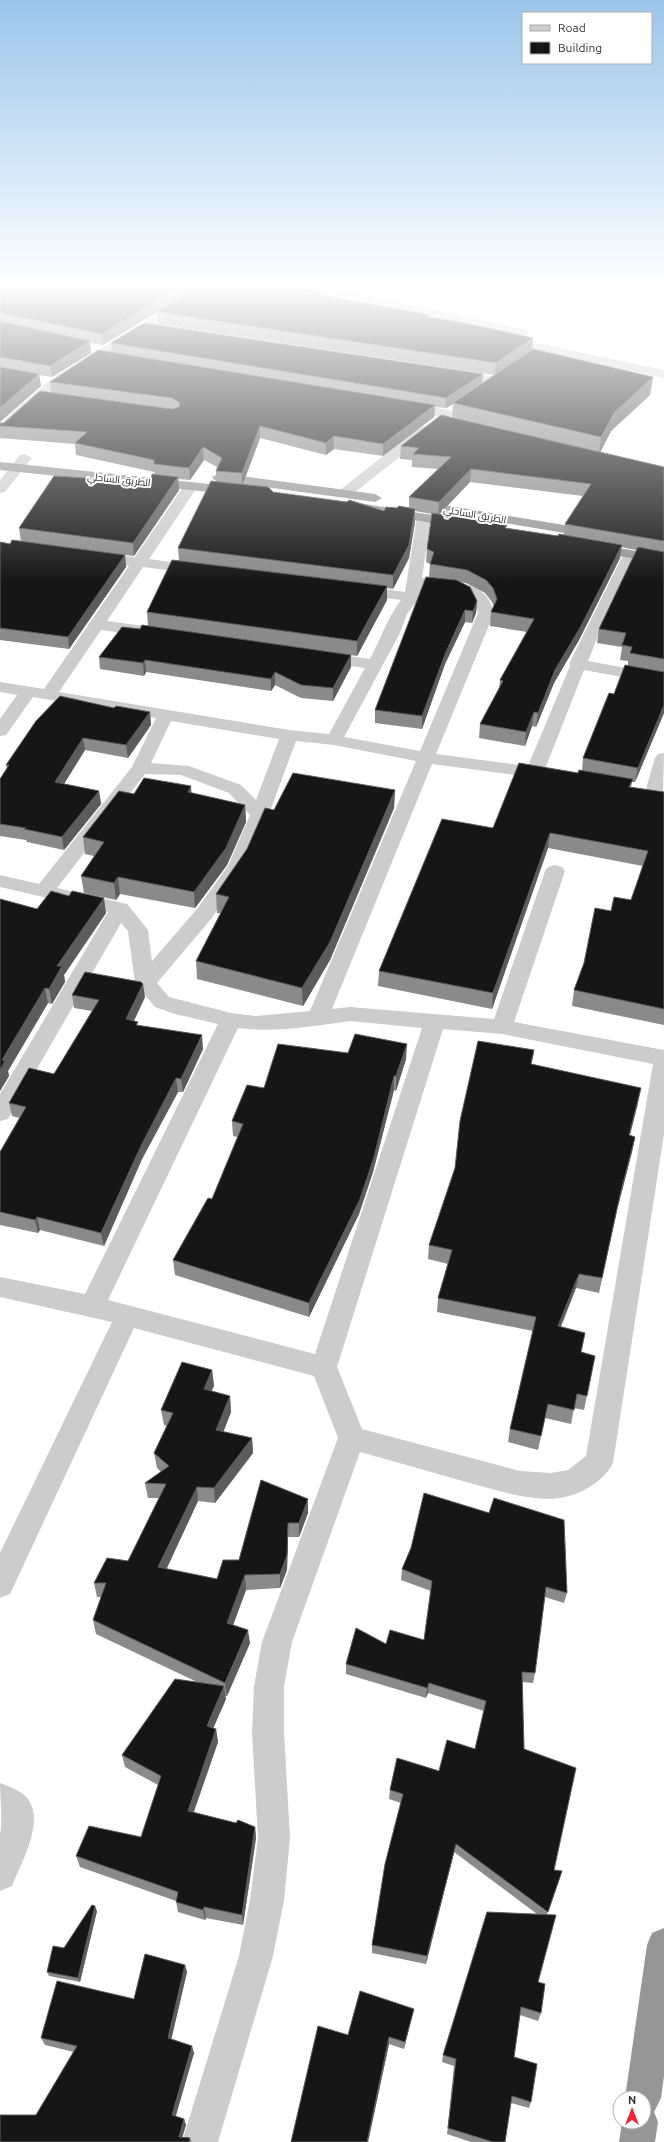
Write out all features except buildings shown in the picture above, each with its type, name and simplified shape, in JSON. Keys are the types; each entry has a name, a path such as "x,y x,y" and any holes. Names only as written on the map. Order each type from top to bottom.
{"highway":[{"name":"الطريق الساحلي","path":"0,456 20,463 191,486 314,499 664,560"},
{"name":"الطريق الساحلي","path":"0,466 20,463 191,474 345,493 615,537"},
{"path":"644,2090 664,1945"},
{"path":"637,2142 639,2130"}],"street":[{"path":"0,431 54,383"},
{"path":"478,393 492,383"},
{"path":"38,397 54,400"},
{"path":"395,406 446,421"},
{"path":"345,493 393,454 446,421 460,406"},
{"path":"0,489 20,463"},
{"path":"49,695 191,486"},
{"path":"334,740 392,633 399,613 412,590 424,517"},
{"path":"535,772 577,664 630,554"},
{"path":"85,556 210,572"},
{"path":"318,1018 428,758 486,613 484,604 475,593 462,588 412,590 342,588"},
{"path":"98,625 170,635"},
{"path":"304,655 375,665"},
{"path":"577,664 664,680"},
{"path":"0,687 289,735 334,740 428,758 564,777"},
{"path":"0,731 28,692"},
{"path":"44,891 140,768 166,714"},
{"path":"145,983 204,914 237,867 260,814 289,735"},
{"path":"652,792 664,758"},
{"path":"140,768 183,770 235,789 260,814"},
{"path":"502,1027 556,872"},
{"path":"0,882 120,908 138,930 145,983 162,1002 175,1007 230,1020 262,1023 350,1014 502,1027 664,1058"},
{"path":"0,1113 120,908"},
{"path":"92,1306 230,1020"},
{"path":"200,2142 256,1956 267,1900 274,1838 268,1732 269,1686 277,1642 352,1438 324,1367 435,1021"},
{"path":"352,1438 520,1484 551,1486 575,1481 599,1463 664,1064"},
{"path":"0,1287 92,1306 324,1367"},
{"path":"0,1584 126,1316"},
{"path":"0,1799 16,1809 19,1826 0,1874"}]}
